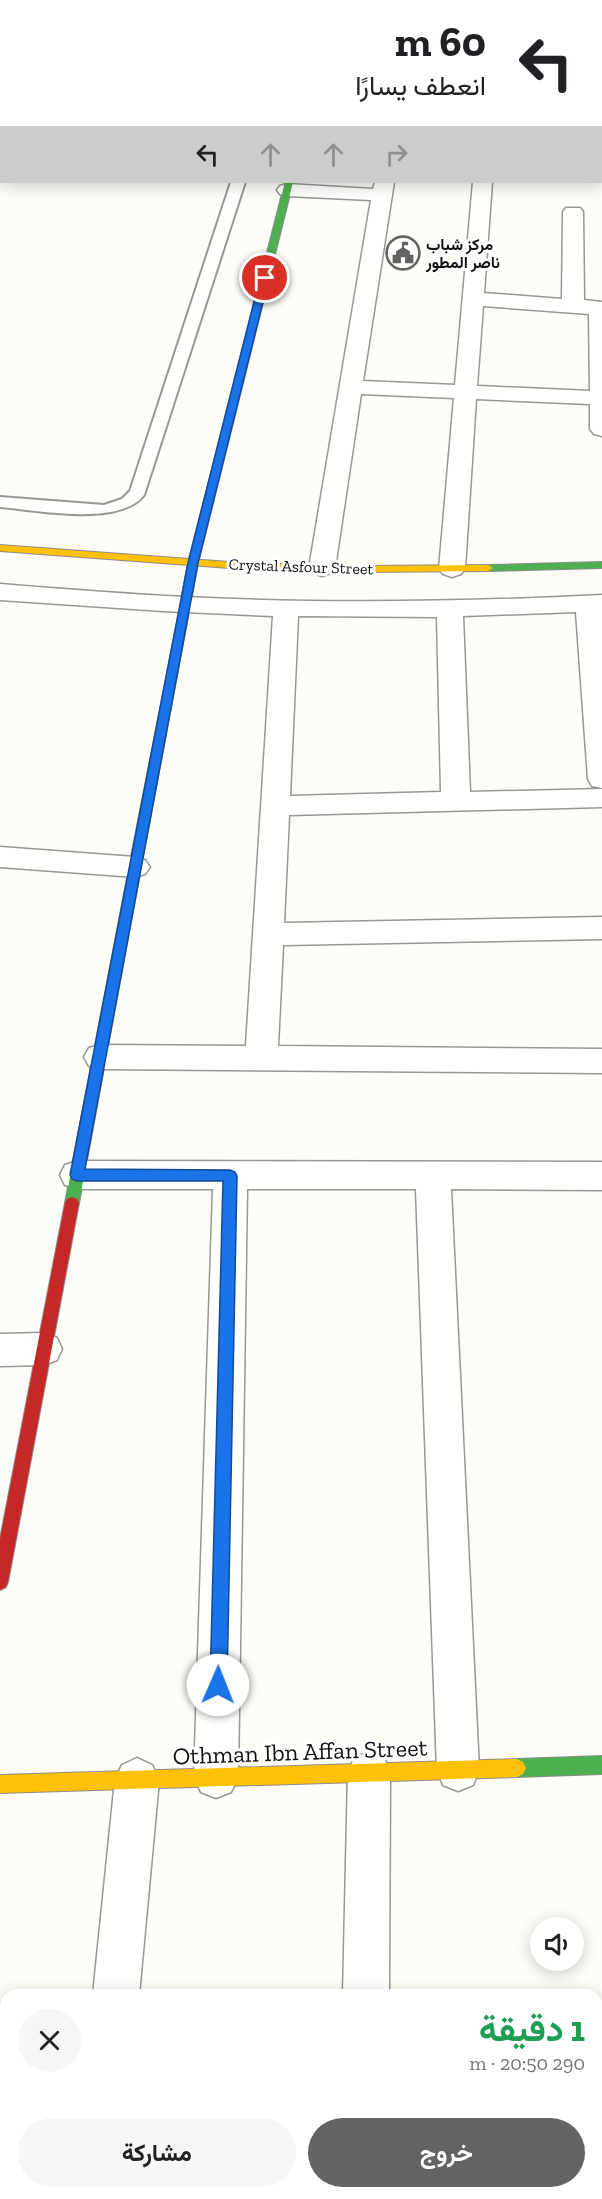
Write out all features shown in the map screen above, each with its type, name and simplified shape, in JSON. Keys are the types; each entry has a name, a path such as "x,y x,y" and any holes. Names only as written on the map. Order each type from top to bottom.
{"street":[{"path":"452,569 482,183"},
{"path":"0,1582 193,563 288,186 383,188 322,568"},
{"path":"573,212 573,306"},
{"path":"473,299 601,308 602,429"},
{"path":"351,387 602,398"},
{"name":"Crystal Asfour Street","path":"0,548 193,563 322,568 452,569 602,565"},
{"path":"0,592 185,605 286,608 450,608 595,604 602,779"},
{"path":"261,1058 286,608"},
{"path":"450,608 456,802"},
{"path":"274,806 602,798"},
{"path":"0,857 135,867"},
{"path":"268,934 602,928"},
{"path":"100,1057 602,1061"},
{"path":"77,1175 602,1176"},
{"path":"216,1777 230,1176"},
{"path":"433,1176 458,1770"},
{"path":"0,1350 44,1349"},
{"name":"Othman Ibn Affan Street","path":"0,1784 602,1765"},
{"path":"366,1989 369,1773"},
{"path":"117,1989 137,1780"}],"lane":[{"path":"0,502 104,510 116,508 134,498 138,492 238,183"}],"traffic: fast":[{"path":"182,622 193,563 289,183"},
{"path":"488,568 602,565"},
{"path":"72,1203 137,857"},
{"path":"517,1768 602,1765"}],"traffic: slow":[{"path":"0,548 243,566 359,569 488,568"},
{"path":"0,1784 517,1768"}],"traffic: jam":[{"path":"137,857 182,622"},
{"path":"0,1582 72,1203"}],"place":[{"name":"مركز شباب ناصر المطور","path":"403,253"}],"route":[{"path":"218,1685 230,1176 77,1175 193,563 265,278"}]}
